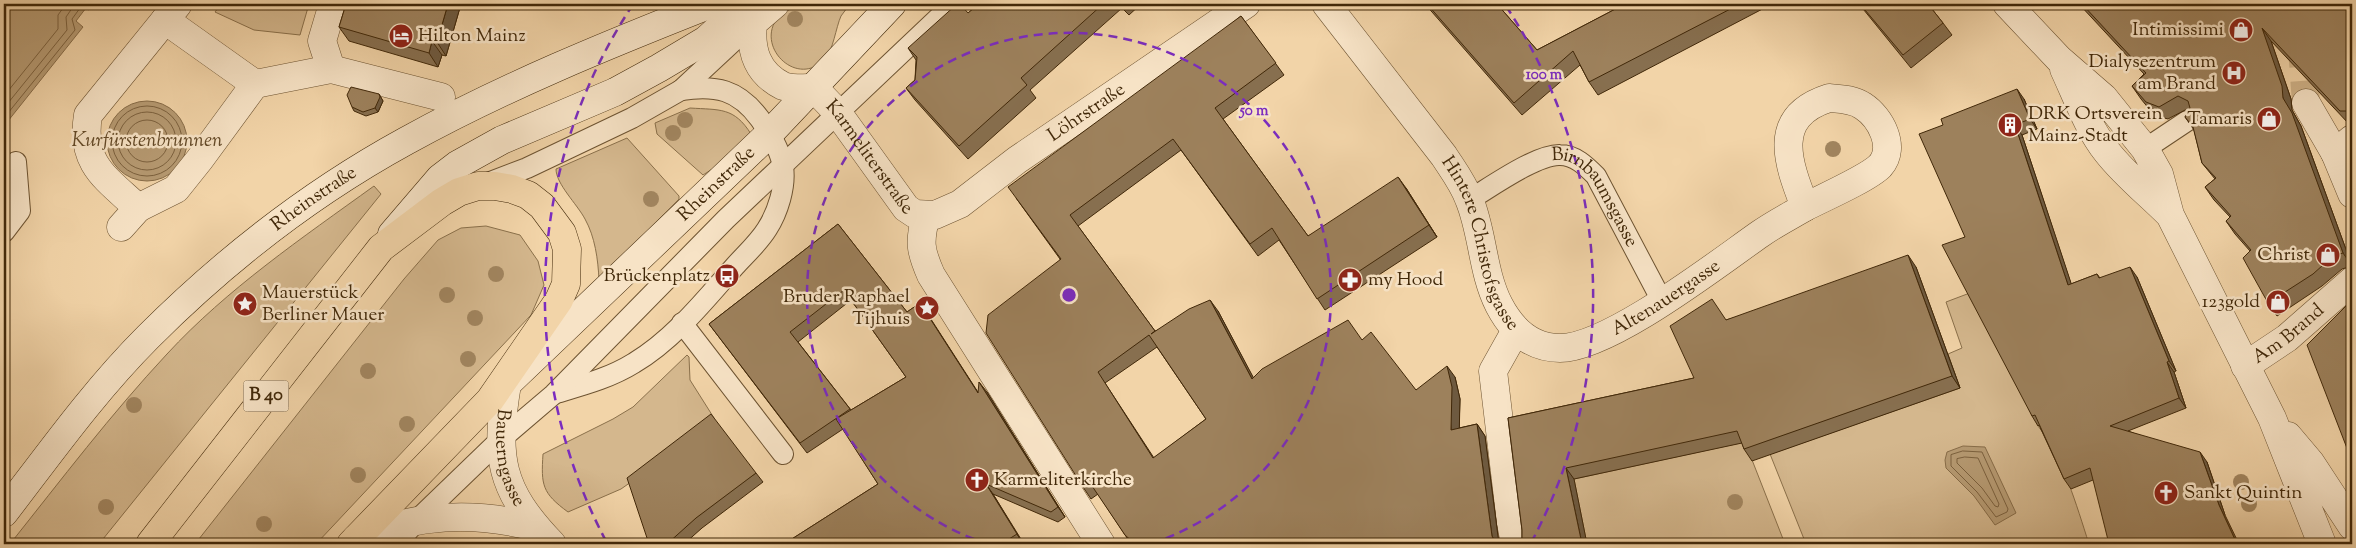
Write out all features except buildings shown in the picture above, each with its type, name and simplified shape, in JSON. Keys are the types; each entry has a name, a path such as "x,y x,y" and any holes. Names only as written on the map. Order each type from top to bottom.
{"main road":[{"name":"Rheinstraße","path":"150,544 381,248 442,202 459,192 478,186 495,186 512,189 528,195 542,206 562,233 567,249 568,267 566,284 559,300 498,392 353,542"}],"street":[{"path":"330,69 322,41 333,4"},
{"name":"Rheinstraße","path":"4,513 102,385 148,337 233,258 295,211 404,142 461,111 596,50 711,4"},
{"name":"Rheinstraße","path":"750,14 775,4"},
{"name":"Rheinstraße","path":"498,392 770,133 892,4"},
{"name":"Löhrstraße","path":"926,215 935,215 960,204 1017,160 1246,4"},
{"name":"Hintere Christofsgasse","path":"1326,4 1444,156 1469,200 1498,304 1516,330 1493,371 1511,523 1516,544"},
{"path":"2007,4 2059,59 2104,98 2145,149 2159,174 2170,215 2272,418 2322,544"},
{"path":"254,84 171,12 88,115 85,134 94,164 130,218 176,188 200,160 254,84 330,69 441,97"},
{"path":"381,248 424,195 440,178 457,165 502,140 615,92 750,14"},
{"name":"Karmeliterstraße","path":"750,14 751,38 757,64 763,72 784,86 814,88 837,112 898,200 915,214 926,215 920,238 922,253 932,275 1101,544"},
{"path":"2059,59 2096,136 2122,169 2170,215"},
{"path":"2306,103 2343,146 2352,194"},
{"name":"Altenauergasse","path":"1516,330 1534,343 1546,346 1561,348 1580,346 1620,328 1762,232 1806,207"},
{"name":"Am Brand","path":"2245,366 2287,338 2352,281"},
{"name":"Bauerngasse","path":"498,392 501,417 500,452 506,475 518,502 544,536"},
{"path":"2272,418 2310,462 2352,526"},
{"name":"Bauerngasse","path":"353,542 379,529 418,520 454,516 481,517 544,536"}],"lane":[{"name":"Rheinstraße","path":"397,544 418,520 500,440 554,394 668,276 837,112 953,4"},
{"name":"Rheinstraße","path":"478,186 528,168 632,118 681,90 750,14"},
{"name":"Rheinstraße","path":"554,394 587,384 635,363 682,323 768,228 778,205 782,186 783,166 770,133 753,110 728,91 705,87 681,90"},
{"path":"2145,149 2187,121"},
{"name":"Birnbaumsgasse","path":"1469,200 1540,158 1561,154 1581,161 1596,176 1662,301"},
{"path":"4,232 20,211 16,162"},
{"path":"682,323 783,454"}],"shaded area":[{"path":"221,4 309,4 300,35 254,30 215,12"},
{"path":"802,4 850,4 841,16 828,55 814,67 803,69 793,67 783,61 776,53 772,42 772,31 778,17"},
{"path":"690,108 718,110 732,114 745,125 751,134 720,164 703,175 657,134 655,123"},
{"path":"627,138 679,196 679,199 599,280 597,256 591,233 581,213 559,181 556,169"},
{"path":"374,186 381,194 99,544 10,544 126,400 190,330 266,265"},
{"path":"486,226 520,235 538,261 544,285 531,315 316,544 195,544 404,279 438,240 461,228"},
{"path":"1983,288 2038,426 2062,468 2089,544 1806,544 1770,454 1960,388 1948,354 1962,348 1946,302"},
{"path":"687,355 689,357 690,380 714,418 661,461 621,489 568,512 559,505 548,493 543,481 543,454 633,407"},
{"path":"1745,442 1785,544 1587,544 1574,479"}],"water":[{"path":"4,4 94,4 89,10 86,8 76,21 83,27 4,126"},
{"name":"Kurfürstenbrunnen","path":"147,101 162,104 175,113 184,126 187,141 184,156 175,169 162,178 147,181 132,178 119,169 110,156 107,141 110,126 119,113 132,104"},
{"path":"1963,446 1985,447 2016,513 1995,525 1974,496 1946,468 1947,452"}],"tunnel":[{"path":"2276,4 2302,48 2306,103"}],"place":[{"name":"Intimissimi","path":"2241,30"},
{"name":"Hilton Mainz","path":"401,36"},
{"name":"Dialysezentrum am Brand","path":"2234,73"},
{"name":"Tamaris","path":"2269,119"},
{"name":"DRK Ortsverein Mainz-Stadt","path":"2010,125"},
{"name":"Christ","path":"2328,255"},
{"name":"Brückenplatz","path":"727,276"},
{"name":"my Hood","path":"1350,280"},
{"name":"123gold","path":"2278,302"},
{"name":"Mauerstück Berliner Mauer","path":"245,304"},
{"name":"Bruder Raphael Tijhuis","path":"927,308"},
{"name":"Karmeliterkirche","path":"977,480"},
{"name":"Sankt Quintin","path":"2166,493"}]}
